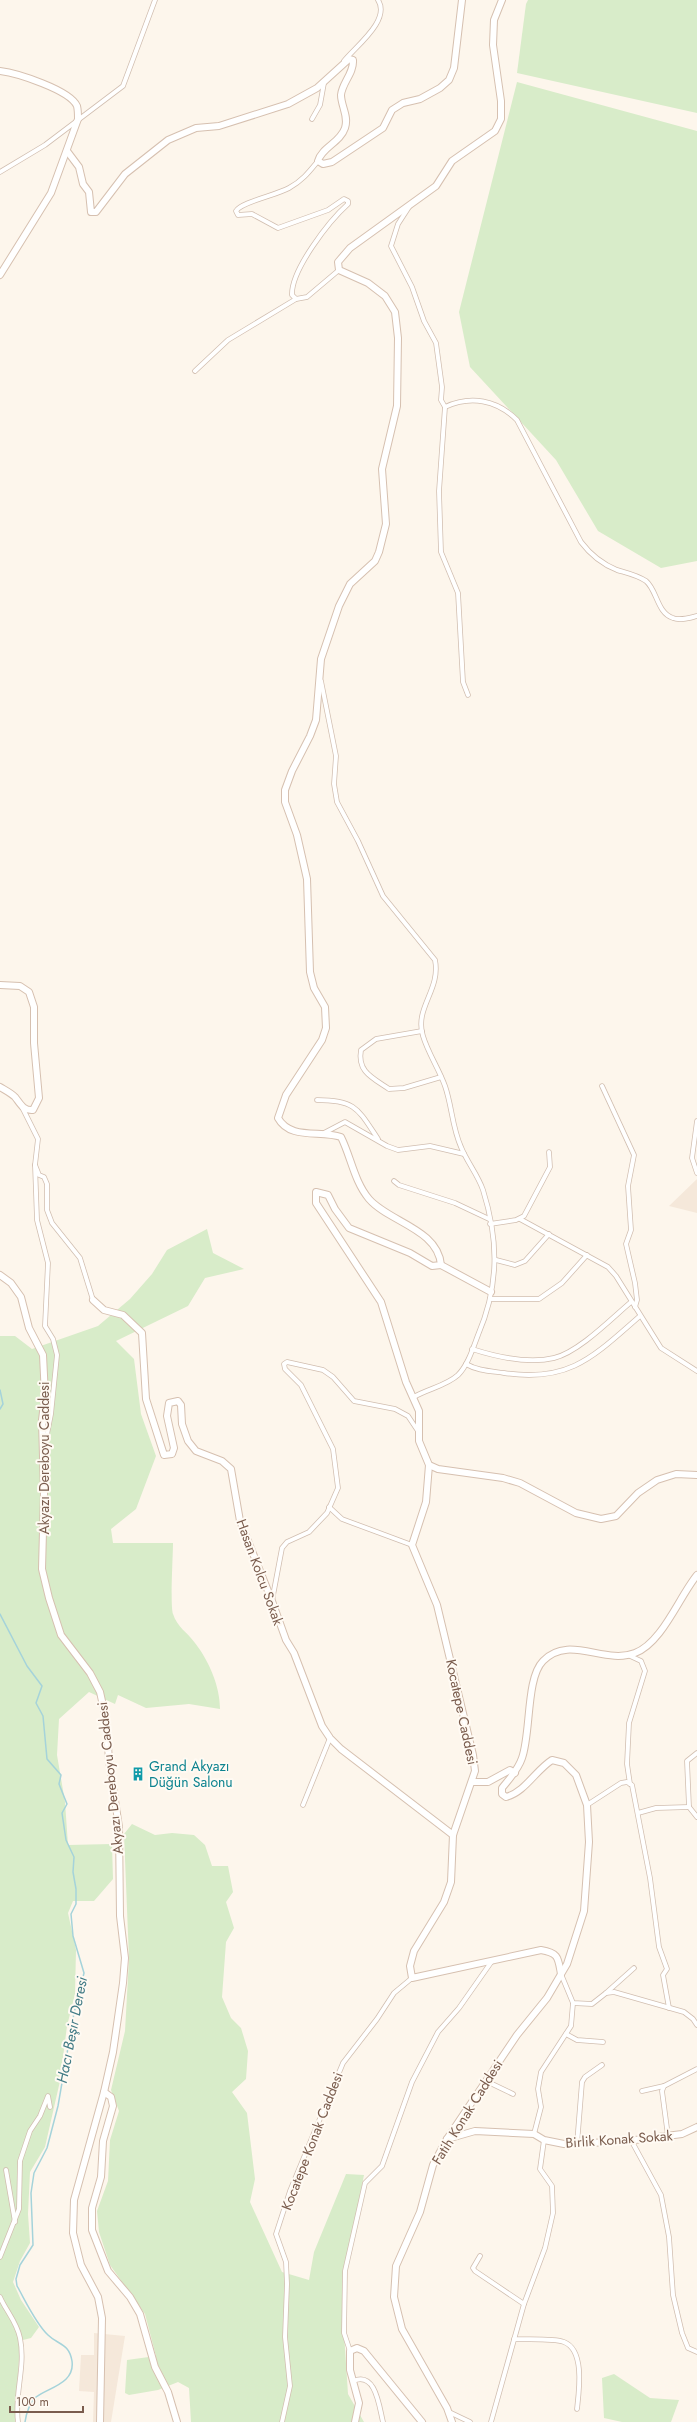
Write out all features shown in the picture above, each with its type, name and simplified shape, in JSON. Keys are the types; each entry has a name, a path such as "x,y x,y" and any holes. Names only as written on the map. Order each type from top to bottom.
{"main road":[{"path":"67,151 79,167 83,184 89,192 91,212 96,212 125,174 168,140 196,128 219,126 288,104 324,82 343,62 349,59 353,60 354,66 341,94 346,114 344,128 337,140 320,155 318,161 324,164 332,162 383,128 392,110 403,103 420,99 440,88 449,80 454,68 462,0"},
{"path":"441,1265 437,1252 428,1240 408,1224 383,1213 369,1198 359,1185 341,1137 324,1133 290,1131 282,1126 278,1118 286,1095 322,1040 326,1028 325,1008 314,988 310,972 307,879 297,835 285,802 285,790 292,771 316,720 321,659 339,606 350,584 375,561 379,552 386,524 382,469 397,406 398,338 395,312 385,296 368,283 339,270 338,262 350,248 409,207 436,186 452,161 495,130 500,119 501,101 493,45 494,20 502,0"},
{"path":"0,71 16,72 67,95 77,106 78,119 51,193 0,275"},
{"path":"0,985 20,986 29,992 34,1007 34,1043 39,1098 33,1110 22,1107 14,1096 0,1088"},
{"path":"412,1545 426,1502 429,1465 419,1441 419,1411 406,1382 381,1302 316,1203 316,1192 328,1195 335,1209 349,1228 410,1253 432,1266 441,1265 491,1296"},
{"name":"Akyazı Dereboyu Caddesi","path":"0,1275 10,1283 21,1297 29,1328 43,1355 46,1396 42,1420 44,1493 42,1569 49,1598 61,1635 90,1673 100,1692 106,1719 109,1760 119,1828 120,1916 125,1958 113,2052 104,2092 74,2200 72,2233 80,2265 98,2297 102,2318 100,2422"},
{"name":"Hasan Kolcu Sokak","path":"93,1300 104,1310 123,1315 142,1333 146,1399 164,1455 172,1454 174,1448 167,1416 169,1403 178,1401 181,1406 182,1424 188,1441 196,1451 222,1460 231,1469 240,1521 286,1640 294,1653 322,1726 330,1738 341,1749 453,1835"},
{"path":"429,1465 438,1469 503,1478 520,1483 576,1513 601,1519 616,1516 638,1493 657,1480 676,1474 697,1475"},
{"name":"Kocatepe Caddesi","path":"412,1545 437,1605 473,1754 475,1772 453,1835 451,1882 444,1902 414,1951 410,1966 412,1978"},
{"path":"472,1782 488,1782 510,1770 515,1773 522,1758 534,1678 541,1662 552,1652 562,1648 597,1654 628,1655 636,1653 659,1634 686,1589 697,1576"},
{"name":"Fatih Konak Caddesi","path":"452,2422 449,2412 402,2329 394,2297 396,2266 420,2212 432,2164 447,2139 517,2035 547,1998 567,1964 584,1911 589,1842 587,1805 576,1775 564,1763 552,1760 541,1766 513,1795 506,1797 502,1794 502,1788 515,1773"},
{"name":"Kocatepe Konak Caddesi","path":"412,1978 477,1962 492,1961 541,1950 553,1952 558,1958 561,1974"},
{"path":"104,2092 111,2097 113,2106 103,2141 101,2177 92,2208 92,2230 108,2271 130,2297 140,2314 155,2367 168,2392 177,2422"},
{"name":"Birlik Konak Sokak","path":"447,2139 475,2132 534,2134 544,2140 564,2144 577,2144 668,2136 682,2134 697,2127"},
{"path":"355,2422 358,2403 350,2370 350,2351 357,2348 364,2351 422,2422"}],"street":[{"path":"0,172 45,145 78,119 108,100 123,86 155,0"},
{"path":"343,62 379,23 380,4 378,0"},
{"path":"312,120 320,105 324,82"},
{"path":"296,299 292,295 292,287 297,270 338,213 348,204 348,201 344,199 328,210 278,228 252,214 238,215 236,211 243,205 288,189 304,179 318,161"},
{"path":"409,207 398,224 391,246 412,287 424,321 436,343 442,388 441,400 445,407 439,490 442,552 458,593 463,682 468,695"},
{"path":"195,371 228,340 296,299 307,297 339,270"},
{"path":"445,407 472,400 492,403 507,410 517,420 581,542 591,554 616,569 647,582 662,609 671,618 679,619 697,616"},
{"path":"319,671 336,756 334,784 338,802 383,896 434,960 437,973 434,987 424,1006 422,1032 441,1077 450,1106 452,1123 464,1154 482,1189 496,1260 489,1310 466,1364 457,1376 414,1397"},
{"path":"422,1032 376,1039 360,1050 359,1060 361,1067 370,1076 389,1089 404,1088 441,1077"},
{"path":"602,1086 634,1155 628,1186 631,1230 626,1244 635,1283 637,1300 635,1307"},
{"path":"317,1100 336,1100 349,1103 360,1113 379,1141"},
{"path":"22,1107 38,1139 35,1165 37,1220 48,1263 45,1326 53,1339 57,1355 52,1414 42,1454"},
{"path":"697,1121 692,1158 697,1173"},
{"path":"324,1133 345,1122 398,1150 430,1146 464,1154"},
{"path":"490,1224 520,1219 524,1216 550,1167 549,1152"},
{"path":"35,1165 39,1175 44,1177 47,1184 47,1210 52,1223 80,1258 93,1300"},
{"path":"394,1182 398,1185 455,1203 489,1219"},
{"path":"520,1219 608,1267 616,1276 661,1348 697,1371"},
{"path":"496,1260 515,1265 525,1261 549,1234"},
{"path":"491,1296 538,1299 562,1283 587,1255"},
{"path":"472,1349 504,1357 544,1360 556,1358 585,1341 631,1302"},
{"path":"466,1364 475,1369 517,1375 557,1373 591,1358 640,1316"},
{"path":"272,1601 282,1548 287,1542 309,1532 329,1507 338,1488 333,1449 301,1385 285,1369 284,1364 287,1362 323,1370 333,1377 354,1401 395,1409 408,1416 419,1433"},
{"path":"329,1507 342,1519 412,1545"},
{"path":"628,1655 640,1661 645,1671 629,1723 627,1764 630,1784 635,1794 650,1878 659,1947 667,1969 663,1975 669,2008"},
{"path":"303,1805 330,1738"},
{"path":"697,1753 687,1761 689,1807 697,1817"},
{"path":"587,1805 621,1783 630,1784"},
{"path":"638,1813 656,1808 689,1807"},
{"path":"350,2351 344,2333 345,2271 365,2183 382,2166 412,2082 438,2032 459,2008 492,1961"},
{"path":"573,2003 592,2004 634,1968"},
{"path":"534,2134 541,2107 538,2088 541,2072 571,2026 573,2003 561,1974"},
{"name":"Kocatepe Konak Caddesi","path":"282,2422 290,2386 285,2337 287,2284 286,2262 276,2234 306,2148 343,2063 377,2019 394,1993 412,1978"},
{"path":"606,1993 614,1992 690,2015 697,2025"},
{"path":"566,2034 577,2040 603,2042"},
{"path":"577,2144 582,2082 585,2077 602,2066"},
{"path":"642,2091 664,2086 697,2069"},
{"path":"486,2081 513,2094"},
{"path":"664,2086 662,2091 668,2136"},
{"path":"0,2256 15,2223 19,2209 20,2162 30,2131 40,2116 48,2096 50,2107"},
{"path":"492,2422 524,2304 545,2248 553,2213 552,2186 540,2169 544,2140"},
{"path":"631,2140 661,2195 669,2237 673,2295 682,2333 688,2348 697,2352"},
{"path":"6,2170 15,2223"},
{"path":"480,2256 473,2268 475,2271 524,2304"},
{"path":"0,2297 16,2325 22,2348 22,2372 16,2411 18,2422"},
{"path":"514,2339 564,2342 572,2348 579,2359 577,2408"},
{"path":"353,2381 359,2379 366,2380 372,2386 376,2395 382,2422"},
{"path":"449,2412 470,2422"}],"shaded area":[{"path":"697,1179 697,1213 669,1206"},
{"path":"94,2333 125,2336 111,2422 93,2422 94,2392 79,2391 81,2355 94,2355"}],"green space":[{"path":"528,0 697,0 697,113 517,73 526,4"},
{"path":"517,82 697,131 697,561 661,568 598,531 556,460 470,367 459,312"},
{"path":"207,1229 213,1253 244,1269 205,1278 188,1306 116,1341 134,1359 141,1414 156,1456 136,1509 111,1529 113,1543 173,1543 173,1614 180,1626 200,1650 213,1674 220,1700 220,1709 189,1704 146,1708 118,1695 115,1704 89,1692 59,1719 57,1755 65,1802 68,1845 112,1844 113,1879 94,1901 73,1901 68,1913 76,1950 75,1994 67,2026 60,2081 45,2147 30,2172 28,2214 30,2243 20,2261 13,2282 21,2300 39,2327 31,2338 23,2340 20,2344 15,2422 0,2422 0,1336 15,1336 32,1349 98,1326 130,1299 152,1274 167,1250"},
{"path":"132,1824 155,1835 172,1833 194,1835 205,1845 212,1866 228,1866 233,1892 226,1902 234,1928 226,1942 222,1997 231,2018 241,2028 248,2051 246,2079 232,2092 247,2113 255,2179 250,2202 282,2272 309,2280 314,2252 346,2174 364,2175 345,2271 344,2333 348,2394 364,2422 191,2422 189,2388 178,2382 158,2390 129,2395 125,2393 127,2360 156,2356 145,2314 110,2265 99,2232 97,2211 108,2181 110,2140 119,2111 111,2090 125,2031 129,1959 124,1834"},
{"path":"614,2374 650,2398 679,2400 671,2422 622,2422 604,2418 602,2378"}],"waterway":[{"name":"Hacı Beşir Deresi","path":"0,1390 3,1404 0,1409"},
{"name":"Hacı Beşir Deresi","path":"0,1614 27,1666 42,1686 36,1703 43,1716 47,1759 61,1775 59,1784 67,1804 62,1813 66,1840 74,1857 73,1872 76,1889 76,1904 71,1914 73,1936 84,1973 74,2013 58,2106 47,2148 34,2173 31,2193 33,2245 20,2265 16,2279 17,2286 39,2325 48,2335 63,2345 71,2355 72,2368 70,2374 60,2384 34,2399 26,2415 25,2422"}],"place":[{"name":"Grand Akyazı Düğün Salonu","path":"138,1774"}]}
